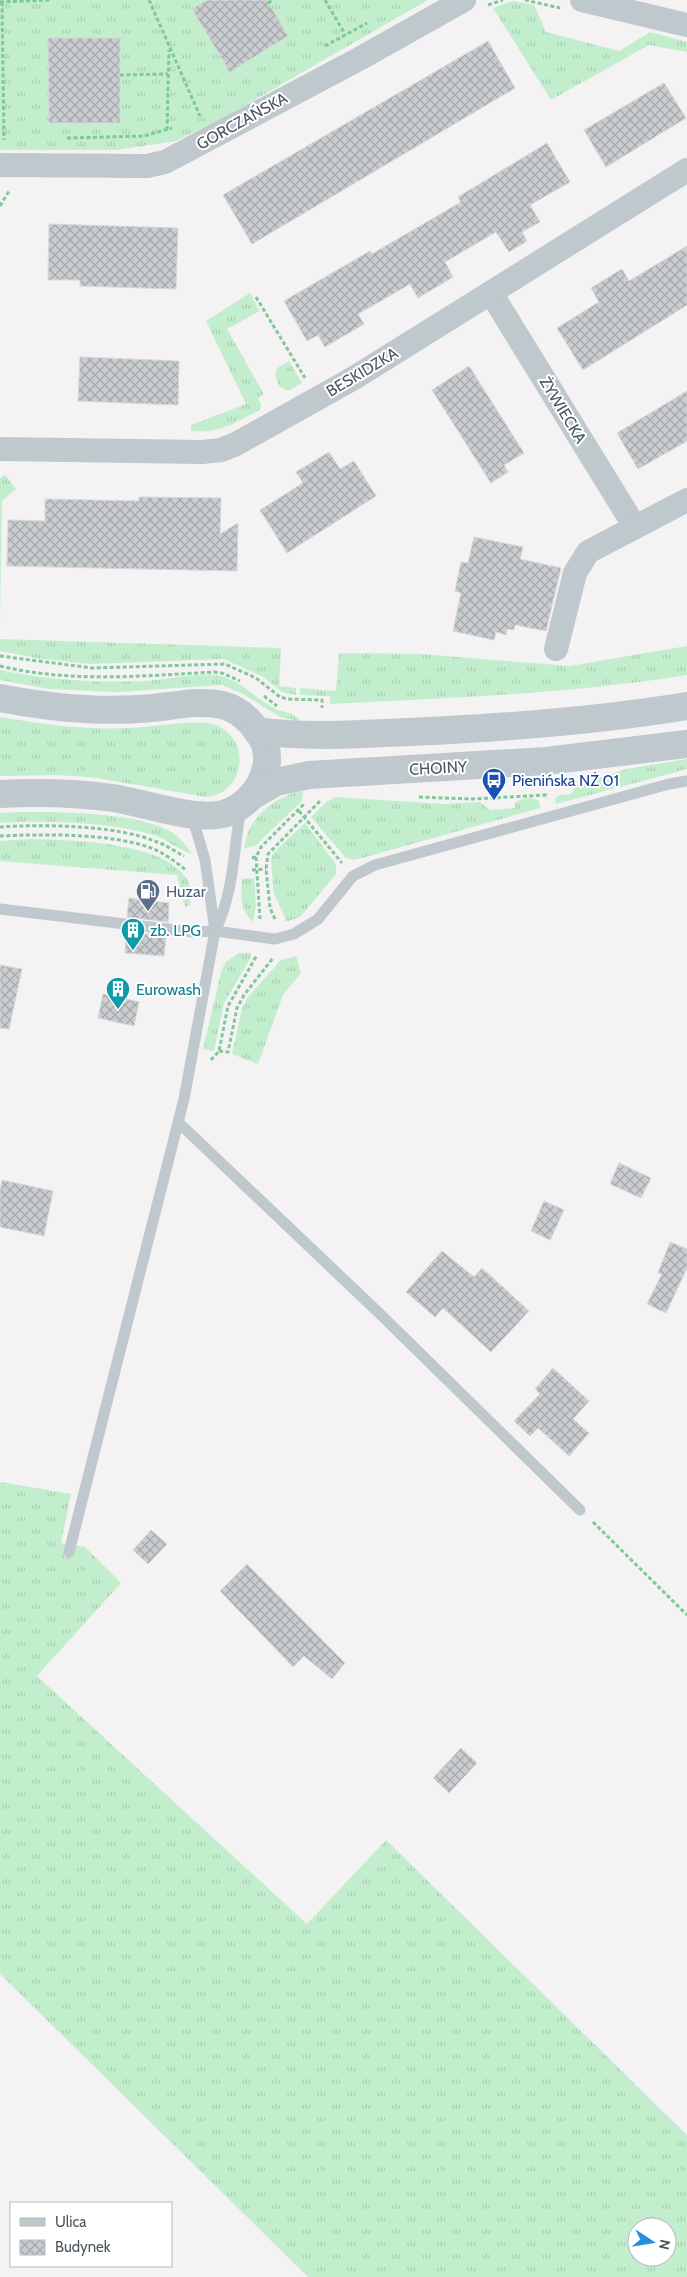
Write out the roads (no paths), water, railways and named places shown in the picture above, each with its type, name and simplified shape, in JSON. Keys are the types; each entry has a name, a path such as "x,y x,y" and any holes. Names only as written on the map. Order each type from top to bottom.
{"street":[{"name":"GORCZAŃSKA","path":"0,165 147,166 165,162 359,59 464,0"},
{"path":"582,0 687,25"},
{"name":"BESKIDZKA","path":"0,449 202,452 221,450 280,420 354,378 687,170"},
{"name":"ŻYWIECKA","path":"491,293 635,527"},
{"path":"556,649 575,573 588,552 687,500"},
{"path":"0,698 50,706 102,710 219,704 241,713 257,731 264,744 266,764 261,782 247,801"},
{"path":"257,731 285,735 323,735 488,728 578,722 687,706"},
{"name":"CHOINY","path":"0,794 46,793 101,797 192,814 217,815 247,801 276,782 309,775 546,761 687,744"}],"lane":[{"path":"0,909 192,932 215,931 275,939 294,934 318,919 353,876 375,865 528,822 687,781"},
{"path":"69,1552 178,1122 215,931 225,910 247,801"},
{"path":"192,814 205,860 215,931"},
{"path":"178,1122 371,1305 580,1510"}],"place":[{"name":"Pienińska NŻ 01","path":"494,801"},
{"name":"Huzar","path":"148,912"},
{"name":"zb. LPG","path":"133,951"},
{"name":"Eurowash","path":"118,1010"}]}
